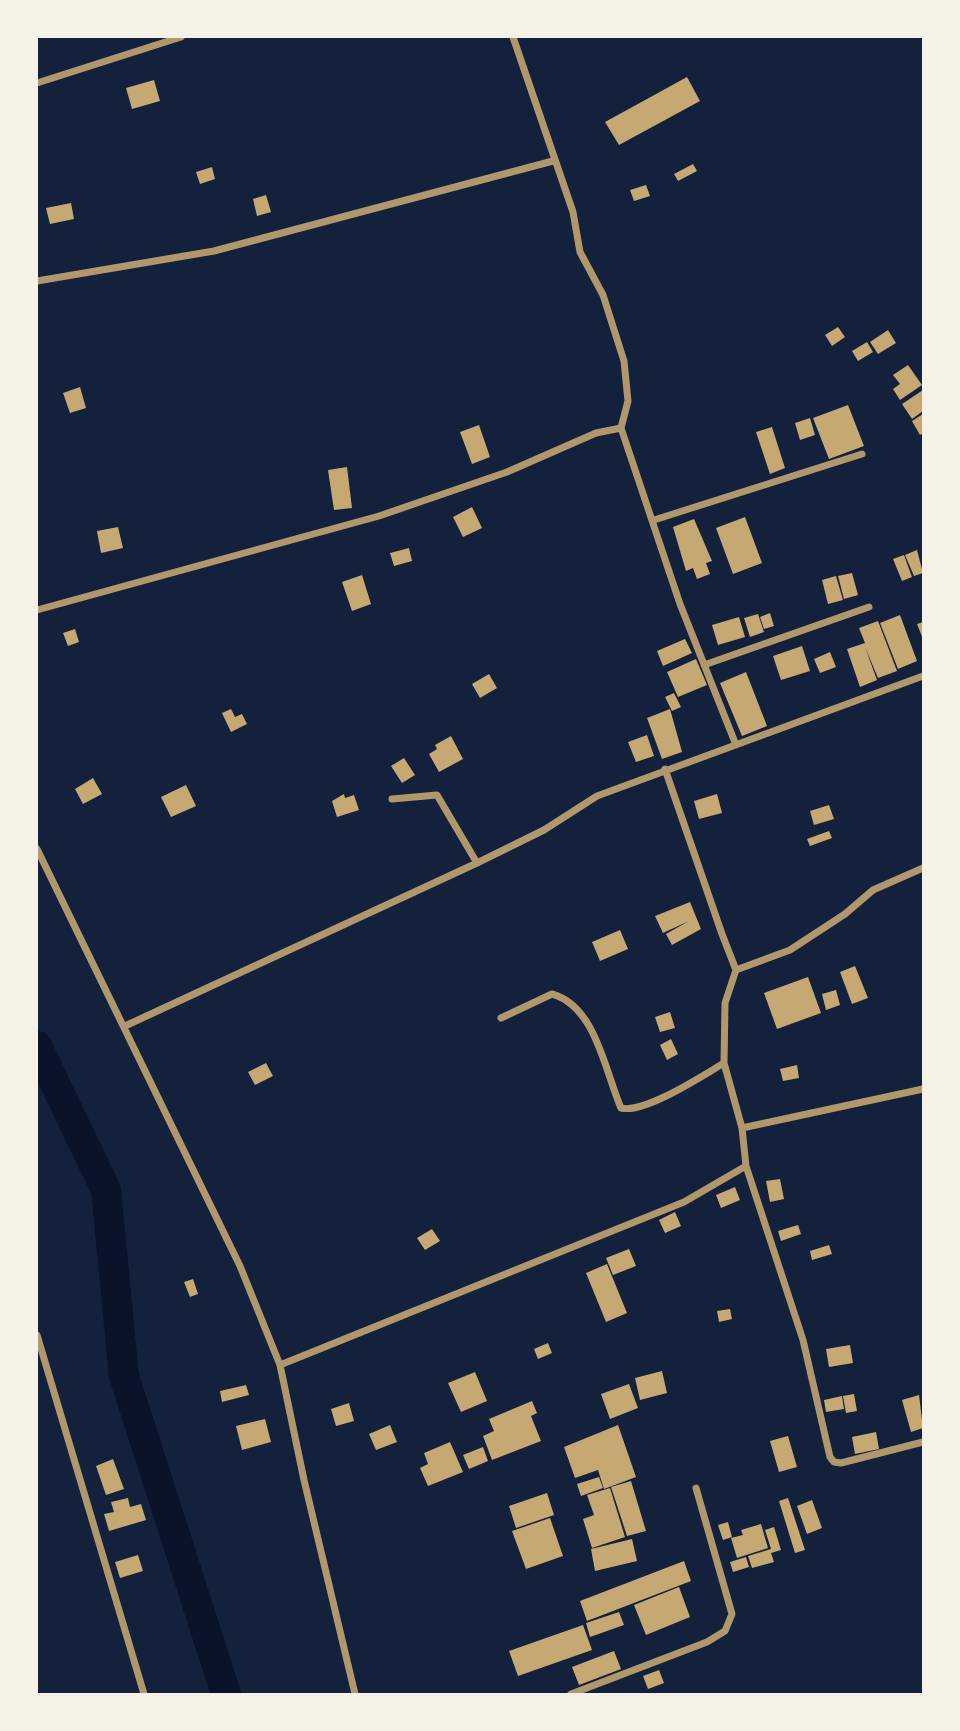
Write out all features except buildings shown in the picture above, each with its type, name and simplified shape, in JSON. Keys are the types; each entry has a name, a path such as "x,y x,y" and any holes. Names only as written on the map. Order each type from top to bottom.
{"street":[{"path":"37,83 181,37"},
{"path":"513,37 553,161 573,212 580,252 603,295 624,361 628,401 621,428 680,604 736,745"},
{"path":"37,281 214,251 553,161"},
{"path":"37,610 379,516 507,472 596,433 621,428"},
{"path":"654,520 862,454"},
{"path":"704,665 869,607"},
{"path":"125,1026 477,863 544,830 597,796 923,676"},
{"path":"665,769 736,970 725,1003 724,1063 742,1128 746,1166 803,1340 830,1457 834,1462 841,1463 923,1442"},
{"path":"392,799 437,795 477,863"},
{"path":"37,849 240,1266 280,1365 304,1480 355,1694"},
{"path":"736,970 790,950 845,914 873,890 923,868"},
{"path":"501,1018 552,994 564,997 583,1016 621,1108 629,1110 672,1093 724,1063"},
{"path":"742,1128 923,1088"},
{"path":"280,1365 684,1202 746,1166"},
{"path":"37,1335 144,1694"},
{"path":"571,1694 707,1642 725,1631 730,1623 732,1614 696,1488"}],"waterway":[{"path":"37,1046 106,1190 124,1376 226,1694"}]}
